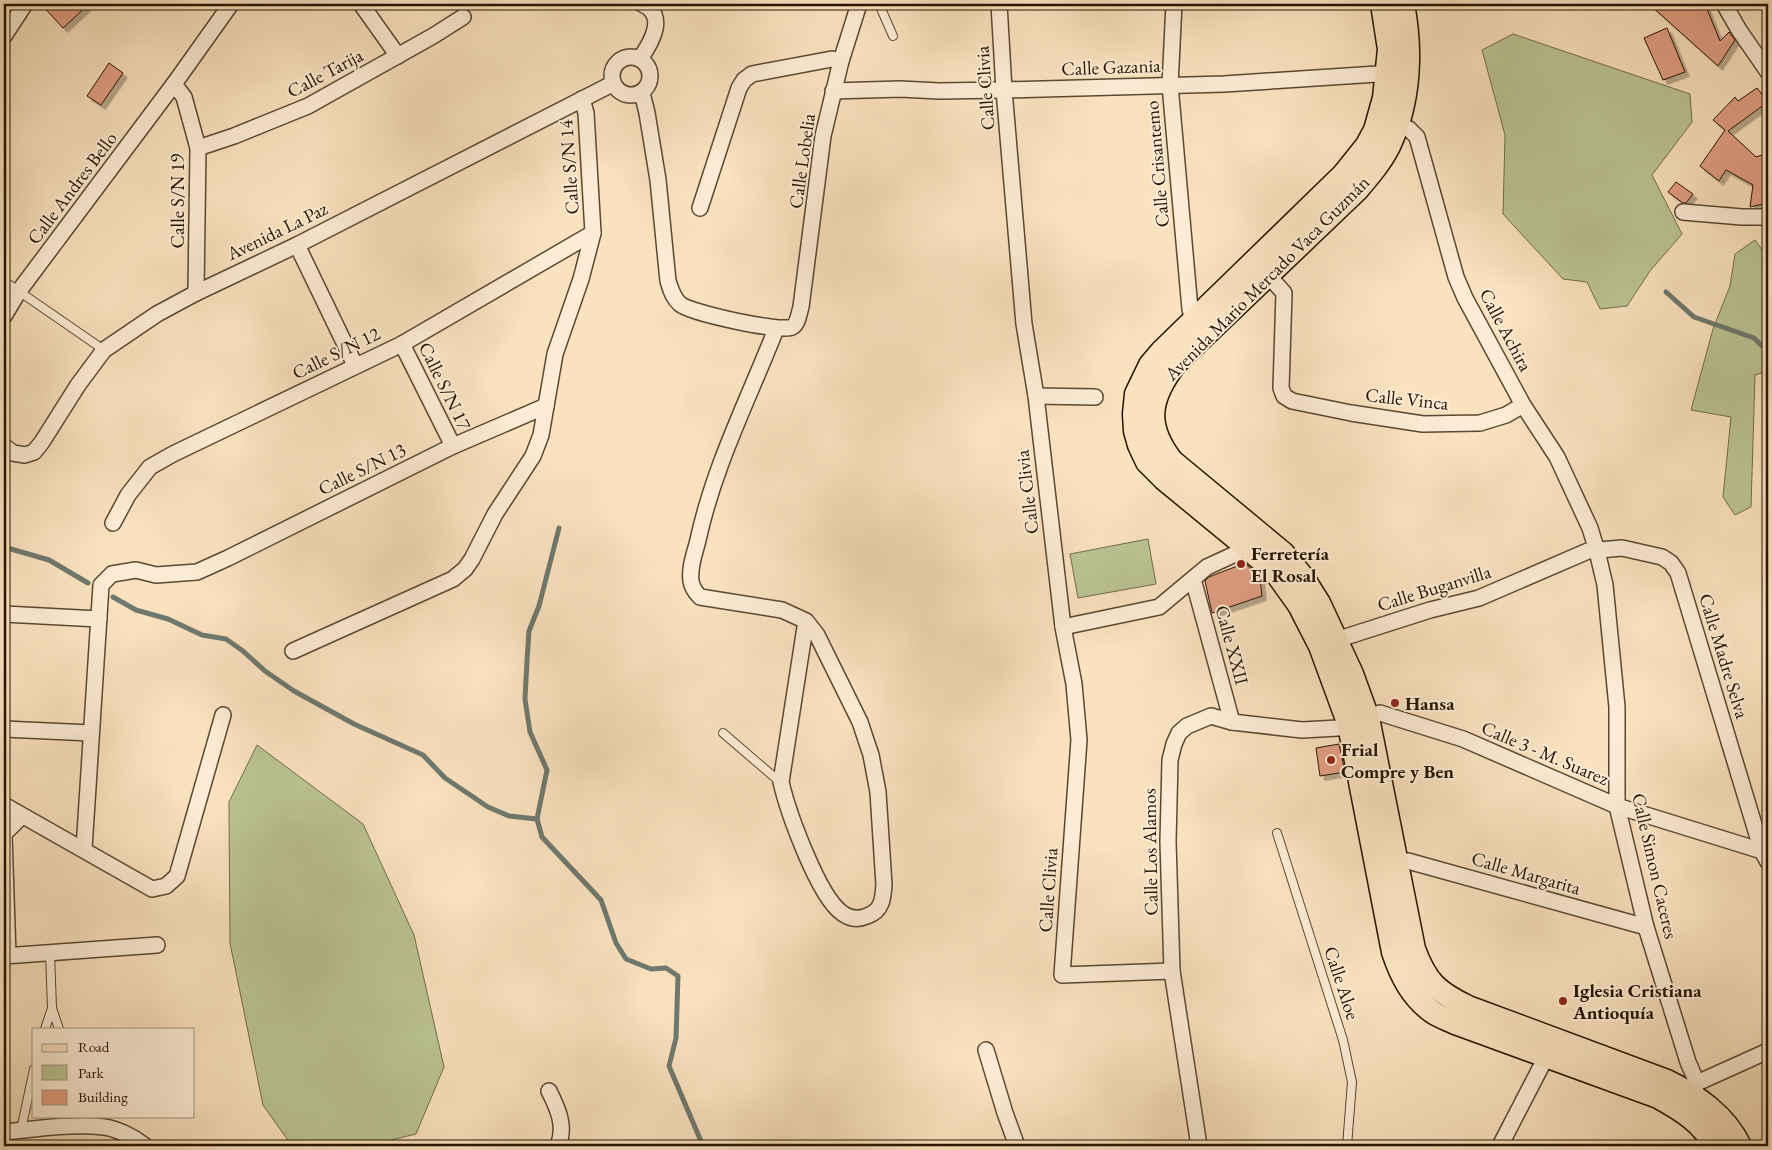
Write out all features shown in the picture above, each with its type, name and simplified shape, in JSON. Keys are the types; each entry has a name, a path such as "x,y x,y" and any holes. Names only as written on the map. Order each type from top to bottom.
{"main road":[{"name":"Avenida Mario Mercado Vaca Guzmán","path":"1328,643 1276,573 1164,479 1147,462 1135,431 1134,414 1136,394 1150,365 1162,351 1199,327 1268,275 1358,190 1388,148 1404,103 1396,83 1382,4"},
{"name":"Avenida Mario Mercado Vaca Guzmán","path":"1402,4 1408,51 1396,83 1384,98 1374,130 1367,144 1343,175 1199,327 1157,390 1153,406 1156,435 1161,446 1172,461 1283,553 1302,576 1319,603 1328,643 1359,721 1386,863 1414,949 1424,973 1433,985 1444,995 1468,1007 1658,1097 1690,1096 1720,1117 1740,1146"},
{"name":"Avenida Mario Mercado Vaca Guzmán","path":"1690,1096 1704,1129 1716,1146"}],"street":[{"name":"Calle Andres Bello","path":"4,316 19,291 174,84 231,4"},
{"path":"361,4 398,56"},
{"path":"640,59 648,48 655,29 656,17 653,10 642,4"},
{"name":"Calle Lobelia","path":"776,329 790,328 795,325 801,307 824,136 833,91 859,4"},
{"name":"Calle Clivia","path":"999,4 1004,90 1024,324 1036,396 1063,627 1074,684 1079,740 1062,975 1172,971"},
{"name":"Calle Crisantemo","path":"1174,4 1170,84 1190,310 1199,327"},
{"path":"1724,4 1739,30 1768,72"},
{"path":"4,36 21,5"},
{"name":"Calle Tarija","path":"198,148 234,136 308,106 463,17"},
{"path":"628,57 640,59 648,67 649,84 642,93 625,95 612,84 612,72 617,62 628,57"},
{"path":"700,208 739,88 744,80 752,74 832,59 841,61"},
{"name":"Calle Gazania","path":"833,91 900,89 939,91 1004,90 1224,84 1377,74 1396,83"},
{"name":"Calle S/N 19","path":"174,84 184,97 198,148 196,293"},
{"name":"Avenida La Paz","path":"7,453 25,456 34,452 78,385 104,350 157,314 196,293 297,245 612,84"},
{"path":"642,93 658,180 668,281 673,296 681,305 699,313 776,329 718,470 704,513 691,568 691,581 694,590 700,597 782,610 806,621 817,634 828,655 860,722 871,755 878,792 884,885 883,900 879,910 860,919 850,918 835,907 819,882 785,802 781,782 806,621"},
{"name":"Calle S/N 14","path":"293,651 453,579 465,569 472,559 494,514 533,456 541,435 555,354 581,279 593,233 586,113 582,99"},
{"name":"Calle Achira","path":"1398,124 1409,129 1417,137 1456,277 1465,298 1524,404 1557,457 1590,528 1597,551"},
{"path":"1682,212 1742,217 1768,217"},
{"name":"Calle S/N 12","path":"113,522 128,495 150,467 173,454 402,344 593,233"},
{"path":"297,245 356,365"},
{"name":"Calle Vinca","path":"1268,275 1284,293 1281,388 1284,396 1292,401 1350,413 1423,424 1480,424 1506,415 1524,404"},
{"name":"Calle S/N 17","path":"402,344 453,446"},
{"path":"1036,396 1095,397"},
{"name":"Calle S/N 13","path":"98,619 101,585 112,574 136,570 156,575 197,572 453,446 546,406"},
{"path":"1063,627 1159,607 1207,567 1235,554 1243,544"},
{"name":"Calle Madre Selva","path":"1597,551 1622,548 1662,558 1671,564 1678,573 1766,854"},
{"name":"Calle Buganvilla","path":"1328,643 1430,610 1479,598 1567,559 1588,551 1597,551"},
{"name":"Calle Simon Caceres","path":"1597,551 1609,622 1616,707 1617,806 1646,927 1688,1062 1690,1096"},
{"name":"Calle XXII","path":"1193,579 1232,722"},
{"path":"4,614 98,619 84,849"},
{"name":"Calle 3 - M. Suarez","path":"1359,721 1380,713 1463,739 1617,806 1766,854"},
{"path":"4,805 152,889 166,886 177,876 224,715"},
{"name":"Calle Los Alamos","path":"1199,1146 1172,971 1168,842 1170,760 1179,733 1187,726 1211,716 1232,722 1302,730 1338,728 1359,721"},
{"path":"4,729 91,733"},
{"path":"22,816 4,834 6,956 157,945"},
{"name":"Calle Margarita","path":"1386,863 1408,861 1646,927"},
{"path":"1500,1146 1550,1047"},
{"path":"986,1050 1005,1114 1017,1146"},
{"path":"1690,1096 1768,1051"},
{"path":"550,1091 560,1115 562,1134 558,1146"},
{"path":"4,1132 102,1121 145,1146"}],"lane":[{"path":"880,4 893,36"},
{"path":"4,281 104,350"},
{"path":"723,733 781,782"},
{"name":"Calle Aloe","path":"1277,833 1343,1040 1348,1062 1352,1082 1347,1146"},
{"path":"50,953 52,1008 59,1028"},
{"path":"45,1028 52,1008"},
{"path":"21,1130 32,1078"}],"green space":[{"path":"1513,34 1690,94 1692,122 1652,175 1682,234 1650,271 1627,306 1600,309 1587,282 1563,279 1503,214 1505,135 1482,50"},
{"path":"1755,240 1768,258 1768,371 1755,375 1751,507 1735,515 1723,497 1731,417 1691,410 1713,329 1730,286 1735,254"},
{"path":"1148,539 1156,584 1078,598 1070,554"},
{"path":"257,745 363,824 414,935 444,1067 416,1134 367,1146 292,1146 263,1105 230,943 229,802"}],"building":[{"path":"41,4 89,4 63,28"},
{"path":"1649,4 1705,4 1720,41 1729,32 1735,40 1718,66"},
{"path":"1667,28 1685,72 1663,80 1644,38"},
{"path":"109,63 123,73 101,105 87,96"},
{"path":"1757,88 1768,102 1728,131 1756,157 1768,153 1768,203 1750,207 1753,185 1726,170 1719,181 1700,166 1725,130 1713,120 1735,97 1738,101"},
{"path":"1676,182 1693,194 1686,203 1683,203 1668,192"},
{"path":"1245,563 1260,578 1262,596 1212,613 1205,581 1209,577"},
{"name":"Frial Compre y Ben","path":"1339,744 1345,772 1320,776 1316,748"}],"waterway":[{"path":"1666,292 1694,317 1754,338 1768,352"},
{"path":"559,528 539,606 529,631 525,699 530,732 547,770 537,819 542,837 601,900 616,943 626,959 651,969 666,968 678,976 676,1038 669,1066 703,1146"},
{"path":"4,547 49,560 88,583"},
{"path":"113,597 136,610 168,619 202,635 226,639 243,651 265,671 294,691 354,724 423,755 445,778 488,807 509,816 537,819"}],"place":[{"name":"Ferretería El Rosal","path":"1241,564"},
{"name":"Hansa","path":"1395,703"},
{"name":"Frial Compre y Ben","path":"1331,760"},
{"name":"Iglesia Cristiana Antioquía","path":"1563,1001"}]}
